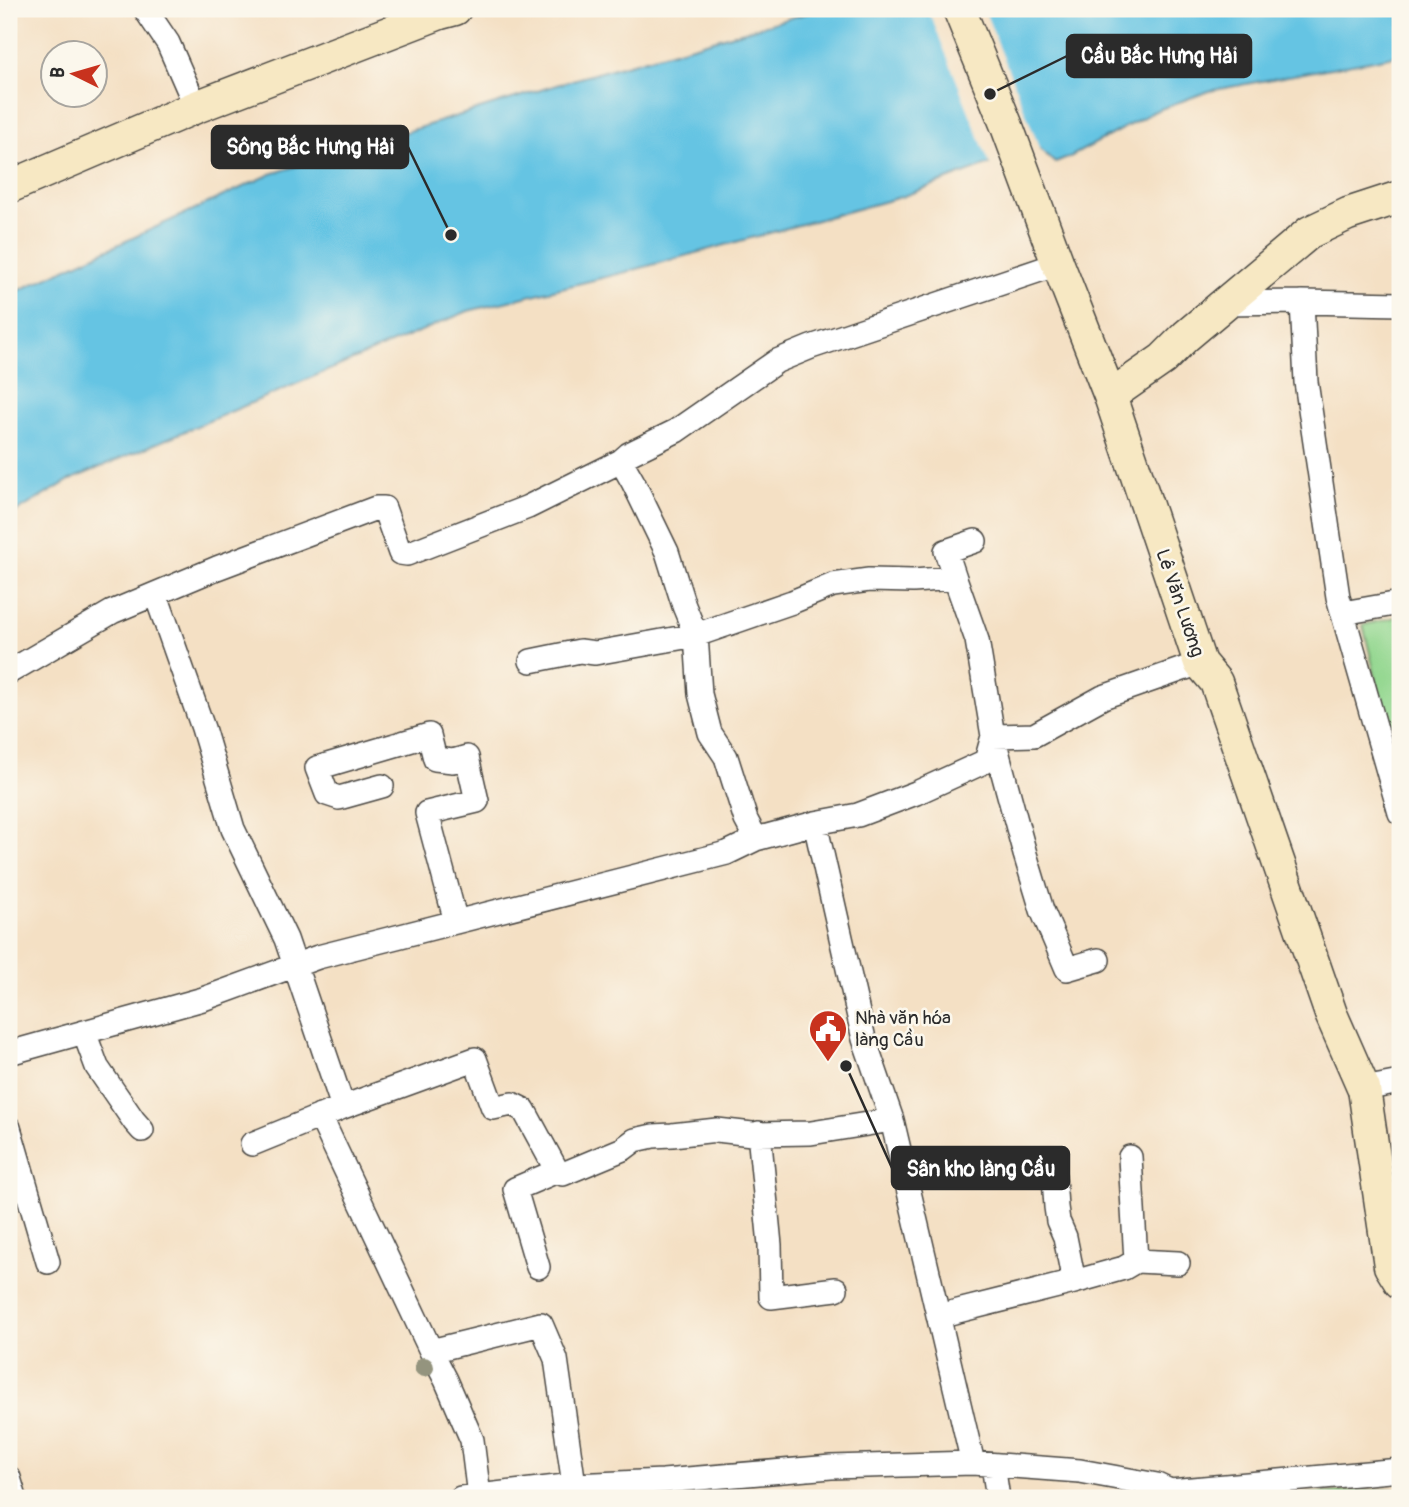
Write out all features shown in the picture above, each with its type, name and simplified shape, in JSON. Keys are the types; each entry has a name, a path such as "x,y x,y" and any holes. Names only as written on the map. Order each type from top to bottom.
{"main road":[{"name":"Lê Văn Lương","path":"959,9 1110,396 1200,663 1216,682 1331,1014 1364,1089 1390,1266 1400,1282"},
{"path":"9,187 196,107 445,10"},
{"path":"1110,396 1163,359 1224,303 1310,232 1348,214 1400,197"}],"street":[{"path":"145,9 168,43 196,107"},
{"path":"9,672 112,612 217,568 376,508 384,508 400,553 407,554 528,507 621,461 629,454 676,430 777,361 811,347 1058,264"},
{"path":"1302,302 1306,382 1338,597 1400,813"},
{"path":"1224,303 1400,304"},
{"path":"621,461 667,552 696,635 700,694 710,733 726,757 746,820 756,839"},
{"path":"975,541 946,551 977,640 993,736 1042,910 1067,969 1098,960"},
{"path":"531,662 580,651 595,653 696,635 834,585 869,580 913,582 955,578"},
{"path":"156,595 203,728 233,829 286,939 343,1107"},
{"path":"1343,613 1400,603"},
{"path":"993,736 1034,735 1103,697 1200,663"},
{"path":"382,786 338,798 327,794 317,768 429,735 435,760 453,761 467,757 477,800 428,813 456,922"},
{"path":"9,1053 204,999 318,957 727,853 756,839 814,823 858,815 916,793 986,761 993,736"},
{"path":"814,823 864,1039 891,1120 938,1316 983,1464 998,1498"},
{"path":"84,1032 97,1067 142,1130"},
{"path":"252,1144 343,1107 475,1059 493,1108 512,1104 524,1110 557,1171 564,1174 623,1149 635,1140 653,1136 717,1130 811,1133 891,1120"},
{"path":"1364,1089 1400,1082"},
{"path":"320,1116 472,1440 470,1497 831,1467 983,1464 1080,1471 1157,1485 1170,1491 1400,1470"},
{"path":"9,1128 48,1262"},
{"path":"759,1133 770,1245 771,1297 835,1289"},
{"path":"1130,1157 1136,1261"},
{"path":"538,1267 515,1189 557,1171"},
{"path":"1055,1177 1057,1214 1065,1237 1074,1282"},
{"path":"938,1316 1074,1282 1124,1268 1136,1261 1178,1263"},
{"path":"430,1351 541,1324 556,1359 581,1489"},
{"path":"9,1478 15,1498"}],"green space":[{"path":"1400,616 1400,780 1363,625"},
{"path":"1395,1489 1395,1498 1232,1498"}],"water":[{"path":"822,9 1400,9 1400,55 1209,91 1155,111 1055,163 1039,148 901,197 626,272 468,311 70,480 9,516 9,295 271,174 576,79"}],"pier":[{"path":"928,9 984,9 1043,156 1038,152 991,167"}],"place":[{"name":"Cầu Bắc Hưng Hải","path":"990,94"},
{"name":"Sông Bắc Hưng Hải","path":"451,235"},
{"name":"Nhà văn hóa làng Cầu","path":"828,1063"},
{"name":"Sân kho làng Cầu","path":"846,1066"}]}
